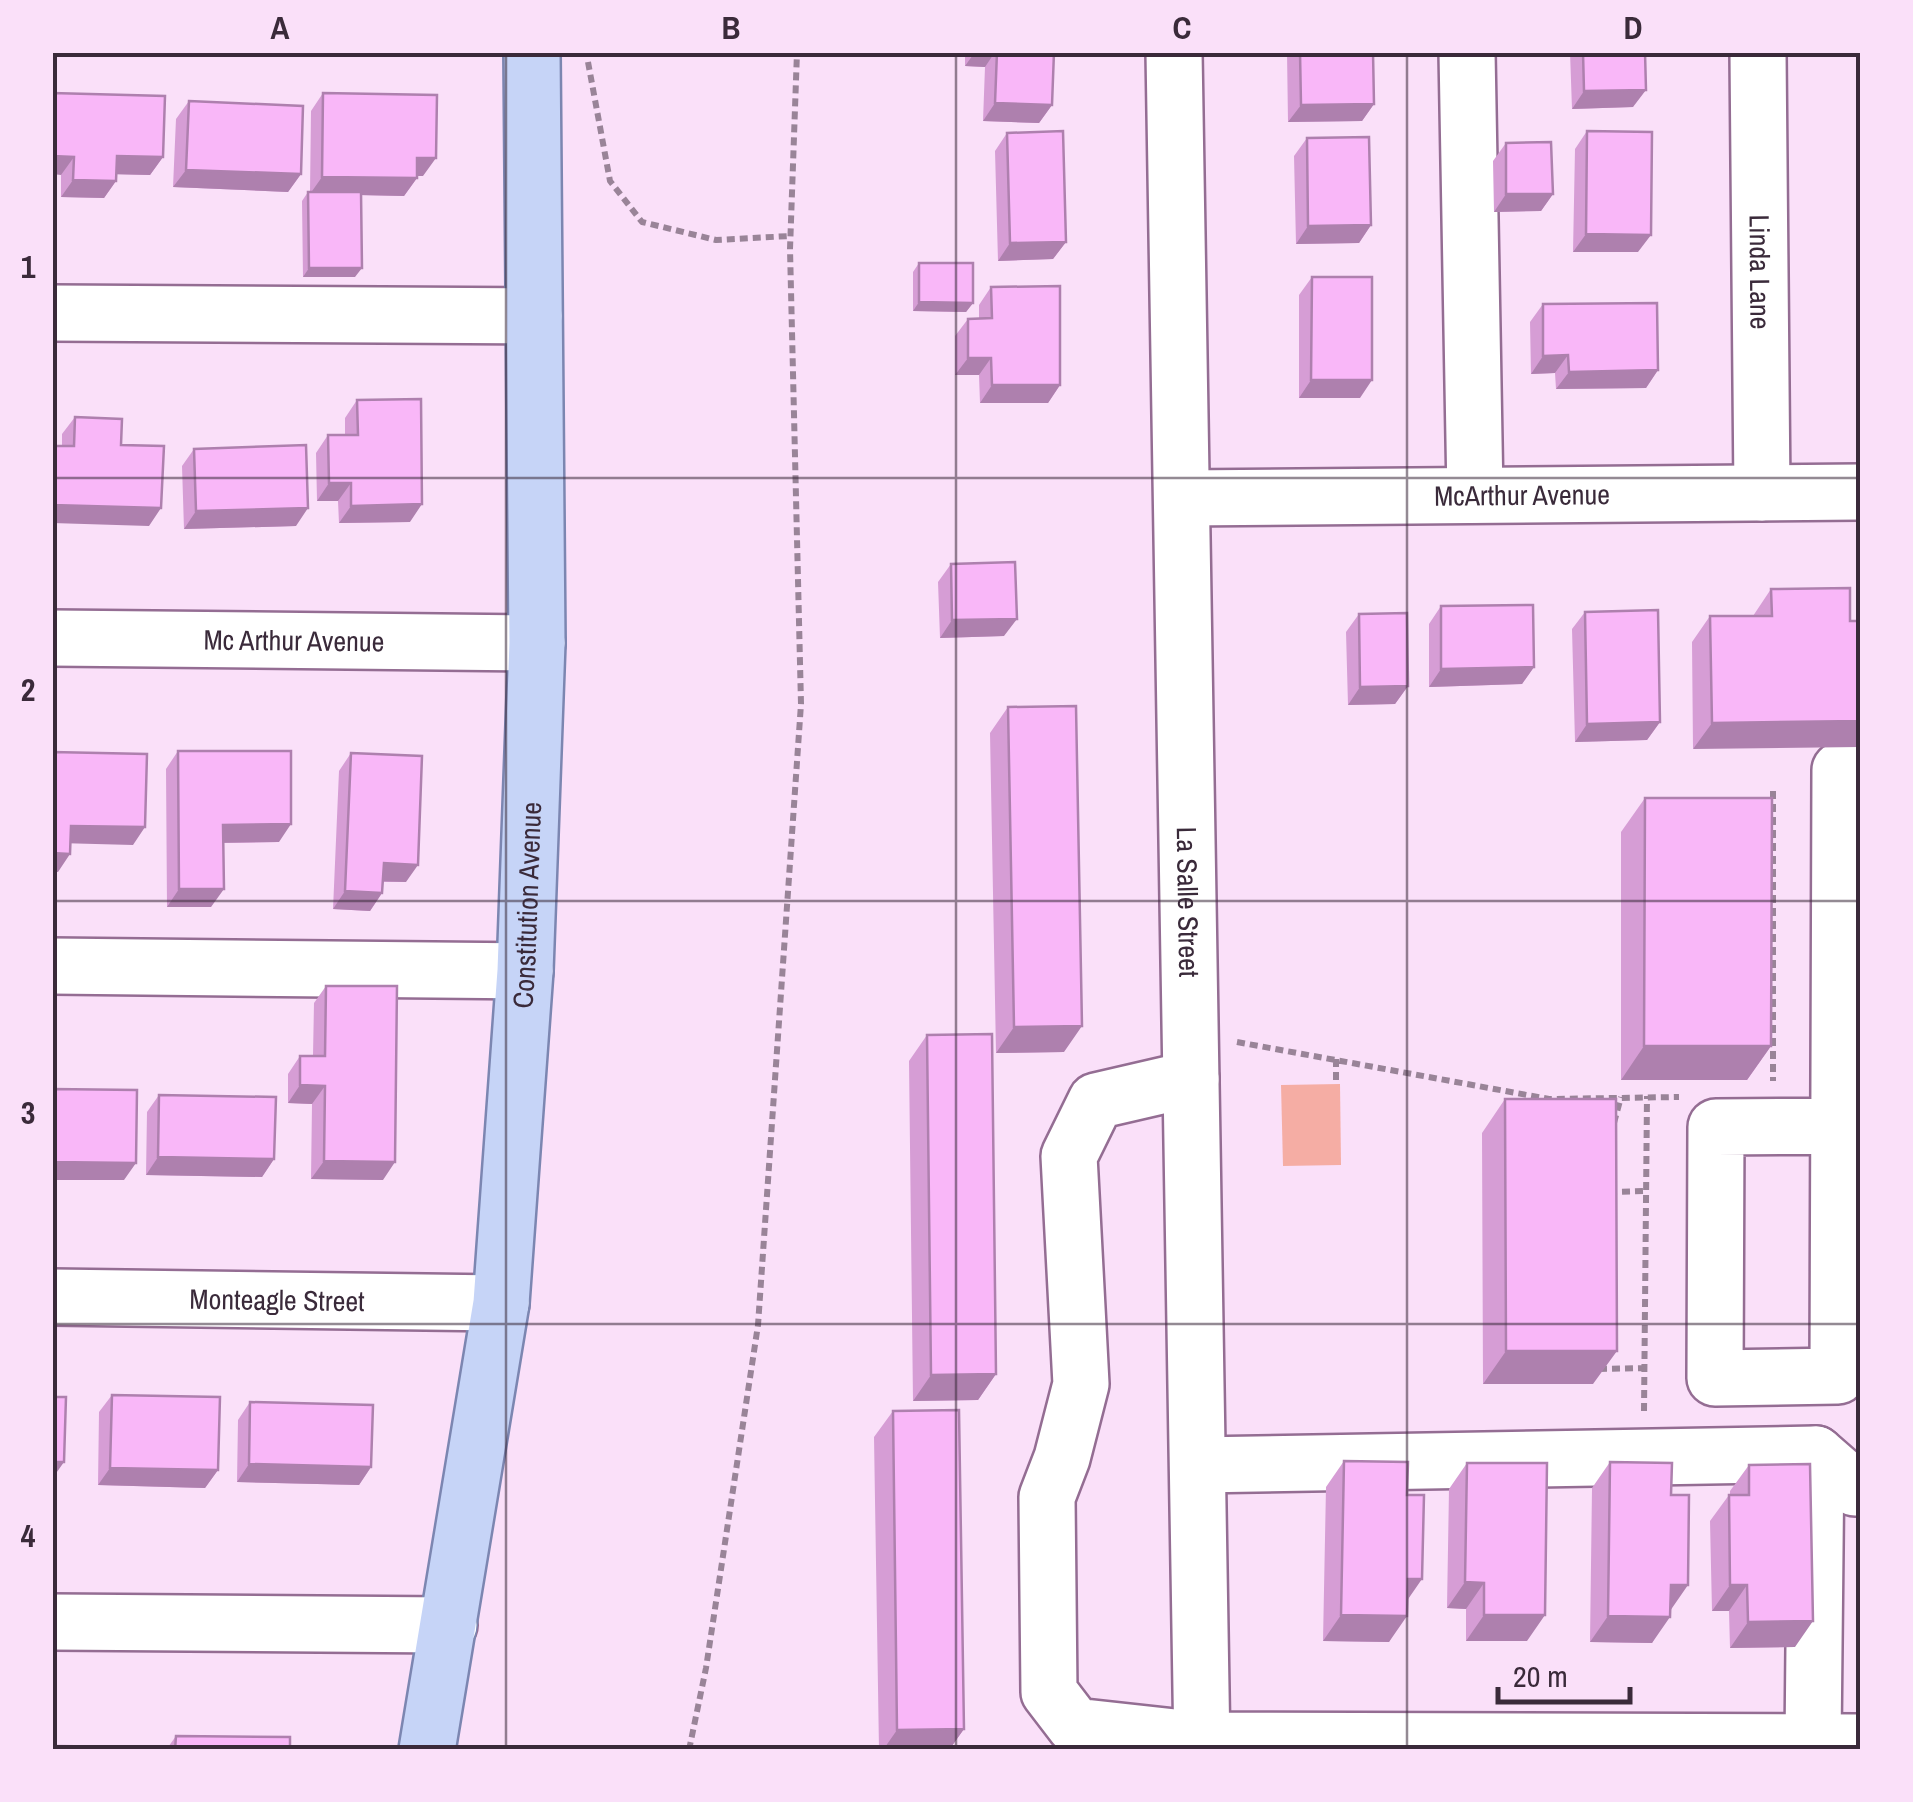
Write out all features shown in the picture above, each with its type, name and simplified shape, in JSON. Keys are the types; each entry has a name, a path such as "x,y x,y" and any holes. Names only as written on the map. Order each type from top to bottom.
{"main road":[{"name":"Constitution Avenue","path":"428,1750 501,1303 525,971 537,643 532,52"}],"street":[{"name":"La Salle Street","path":"1174,52 1202,1745"},
{"path":"1467,52 1474,496"},
{"name":"Linda Lane","path":"1758,52 1762,493"},
{"path":"52,313 534,316"},
{"name":"McArthur Avenue","path":"1182,498 1860,492"},
{"name":"Mc Arthur Avenue","path":"52,638 537,643"},
{"path":"1849,1126 1716,1127 1715,1378 1838,1376 1849,1126 1840,770 1860,770"},
{"path":"52,966 525,971"},
{"path":"1191,1061 1096,1101 1069,1156 1082,1384 1062,1458 1046,1497 1049,1692 1076,1726 1202,1745 1837,1742 1816,1454"},
{"name":"Monteagle Street","path":"52,1297 501,1303"},
{"path":"1198,1464 1816,1454 1855,1488 1860,1488"},
{"path":"52,1622 450,1624"}],"path":[{"path":"688,1750 706,1668 758,1325 800,724 790,236 797,52"},
{"path":"588,62 610,181 642,222 716,240 790,236"},
{"path":"1774,791 1774,1098"},
{"path":"1191,1061 1243,1042 1550,1099 1683,1097"},
{"path":"1336,1059 1336,1084"},
{"path":"1644,1412 1647,1096"},
{"path":"1611,1132 1622,1097"},
{"path":"1600,1192 1646,1191"},
{"path":"1593,1369 1645,1368"}],"shaded area":[{"path":"1340,1084 1341,1165 1283,1166 1281,1085"}],"building":[{"path":"997,52 1054,52 1052,105 995,103"},
{"path":"1300,52 1373,52 1374,104 1301,105"},
{"path":"1583,52 1645,52 1646,90 1584,91"},
{"path":"52,93 165,96 163,157 117,156 116,181 73,180 74,157 52,156"},
{"path":"323,93 437,95 436,158 417,158 417,178 322,177"},
{"path":"189,101 303,106 301,174 186,170"},
{"path":"1063,131 1066,242 1010,243 1007,133"},
{"path":"1587,131 1652,132 1651,235 1586,234"},
{"path":"1369,137 1371,225 1308,226 1307,138"},
{"path":"1551,142 1553,194 1506,194 1506,143"},
{"path":"308,192 361,192 362,268 309,268"},
{"path":"919,263 973,263 973,303 919,302"},
{"path":"1312,277 1372,277 1372,380 1311,380"},
{"path":"1060,286 1060,385 992,385 991,358 968,358 968,319 992,318 991,287"},
{"path":"1657,303 1658,370 1569,372 1568,355 1543,356 1543,304"},
{"path":"421,399 422,504 351,506 351,483 329,483 328,435 358,435 357,400"},
{"path":"75,417 122,419 121,445 164,446 161,508 52,505 52,446 74,446"},
{"path":"306,445 308,508 196,511 194,449"},
{"path":"1015,562 1017,619 952,620 951,564"},
{"path":"1850,588 1850,621 1860,621 1860,721 1712,723 1710,616 1772,616 1771,589"},
{"path":"1533,605 1534,667 1441,669 1441,606"},
{"path":"1658,610 1660,722 1587,724 1585,612"},
{"path":"1407,613 1408,686 1360,687 1359,614"},
{"path":"1076,706 1082,1026 1014,1027 1008,707"},
{"path":"178,751 291,751 291,824 223,825 224,889 179,889"},
{"path":"52,752 147,754 145,827 71,826 70,854 52,853"},
{"path":"351,753 422,756 418,865 384,863 382,893 345,891"},
{"path":"1645,798 1772,798 1771,1046 1644,1046"},
{"path":"326,986 397,986 395,1162 324,1161 325,1086 300,1085 300,1056 325,1056"},
{"path":"992,1034 996,1374 931,1375 927,1035"},
{"path":"52,1089 137,1090 136,1163 52,1162"},
{"path":"159,1095 276,1097 274,1159 158,1157"},
{"path":"1505,1099 1616,1099 1617,1351 1506,1351"},
{"path":"112,1395 220,1397 218,1470 110,1468"},
{"path":"52,1397 66,1397 64,1462 52,1462"},
{"path":"250,1402 373,1405 371,1467 249,1464"},
{"path":"959,1410 964,1729 897,1730 893,1411"},
{"path":"1344,1461 1408,1462 1407,1495 1424,1495 1422,1579 1408,1579 1407,1616 1341,1615"},
{"path":"1610,1462 1672,1463 1671,1495 1689,1495 1688,1585 1671,1585 1670,1617 1608,1616"},
{"path":"1467,1463 1547,1463 1545,1615 1484,1615 1484,1583 1465,1582"},
{"path":"1810,1464 1813,1621 1748,1622 1747,1585 1730,1585 1729,1495 1749,1495 1749,1465"},
{"path":"176,1736 290,1737 290,1750 175,1750"},
{"path":"52,1746 145,1747 145,1750 52,1750"}]}
